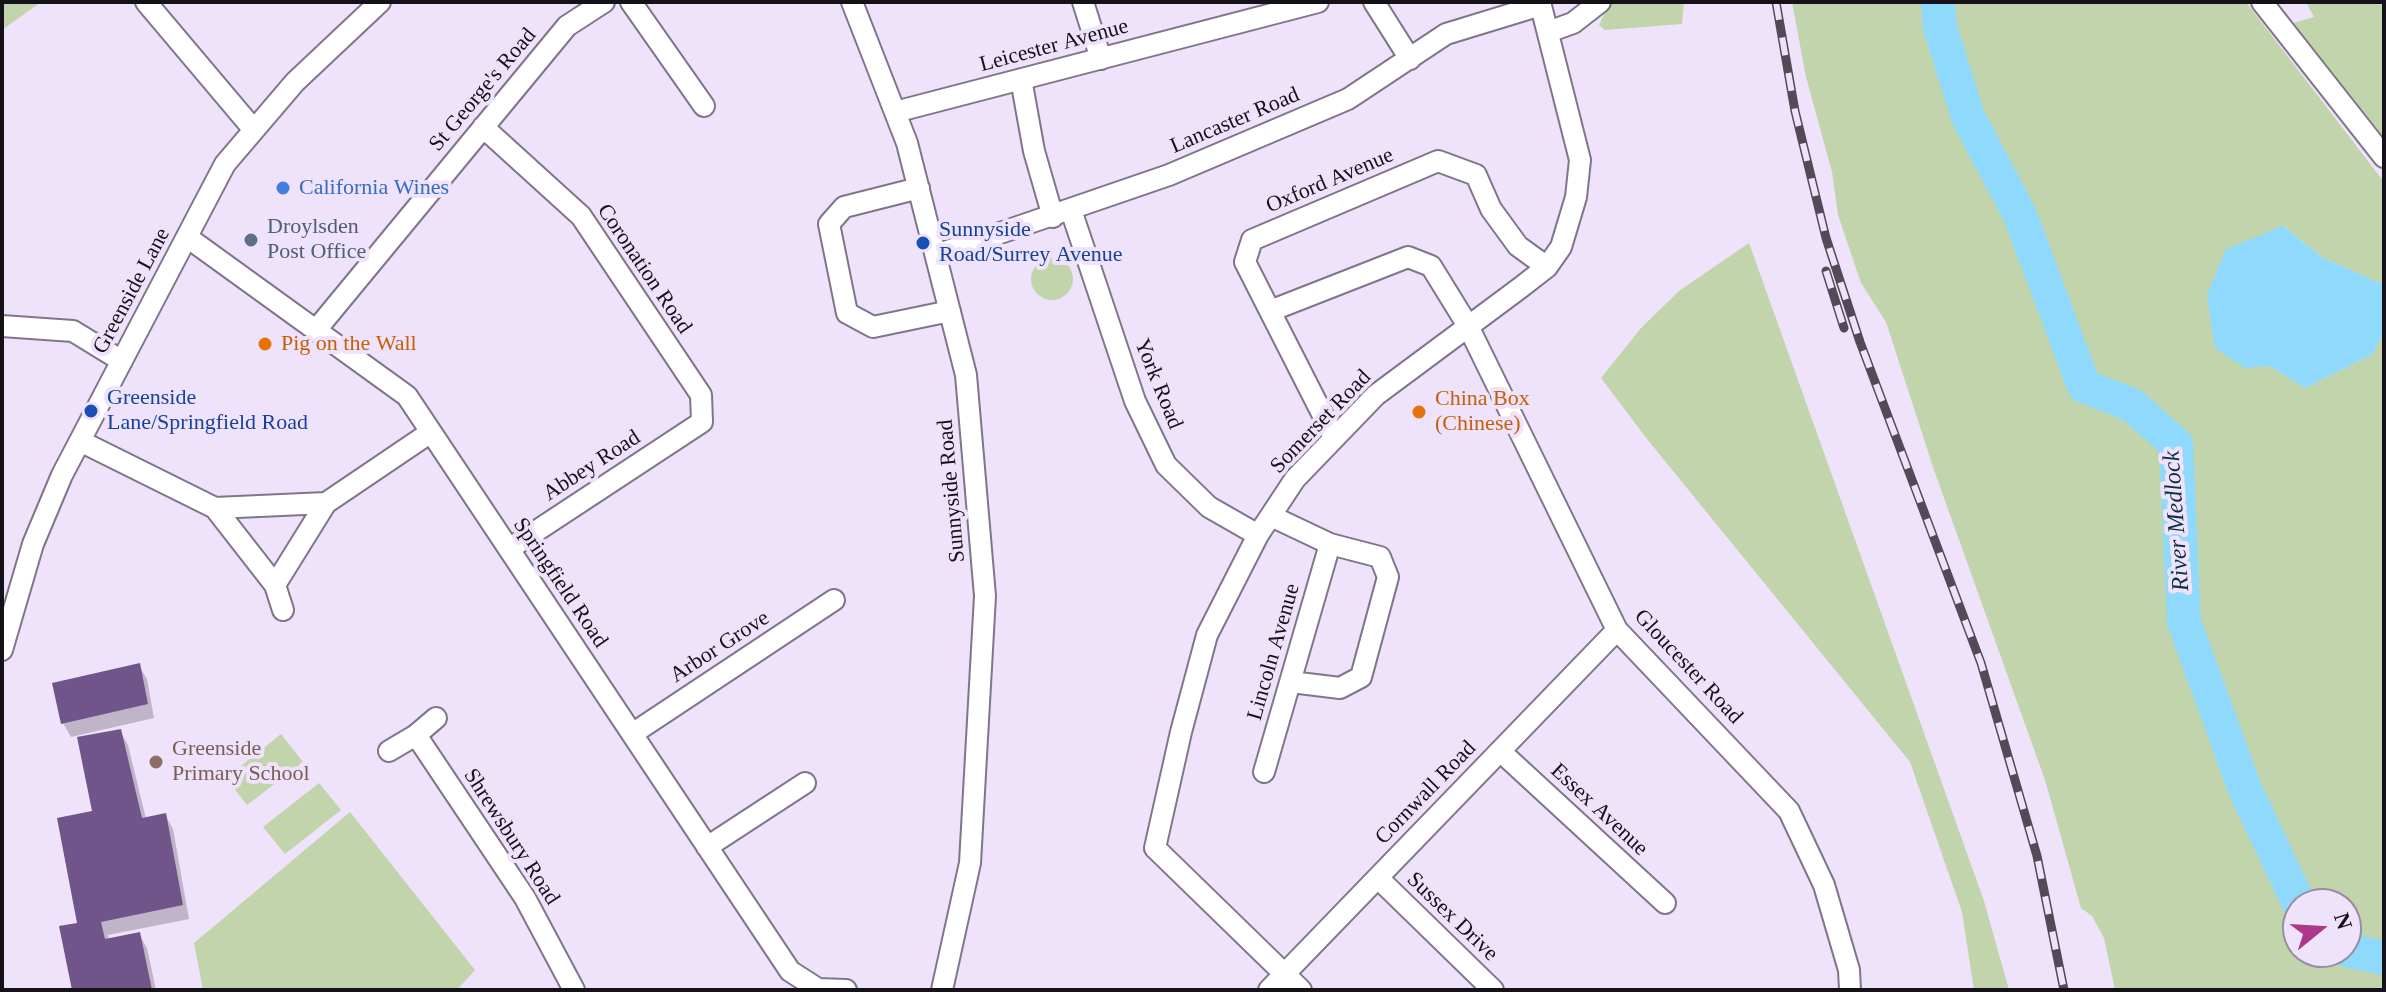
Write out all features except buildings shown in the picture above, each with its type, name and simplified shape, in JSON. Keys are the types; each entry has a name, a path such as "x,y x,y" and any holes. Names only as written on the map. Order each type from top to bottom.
{"street":[{"path":"146,2 254,130"},
{"name":"Greenside Lane","path":"2,650 33,544 80,441 225,164 295,82 380,2"},
{"name":"St George's Road","path":"316,330 567,26 604,2"},
{"path":"631,2 704,106"},
{"name":"Sunnyside Road","path":"852,2 895,112 919,188 966,375 985,596 970,863 942,990"},
{"path":"1083,2 1101,59"},
{"name":"Leicester Avenue","path":"895,112 1101,59 1238,12 1318,2"},
{"path":"1374,2 1410,59"},
{"path":"1548,32 1573,23 1600,2"},
{"path":"2262,2 2384,157"},
{"name":"Lancaster Road","path":"936,255 1169,175 1348,99 1446,34 1541,4"},
{"name":"Somerset Road","path":"1301,990 1155,848 1207,635 1258,535 1295,479 1376,395 1547,267 1569,225 1580,160 1541,4"},
{"name":"York Road","path":"1021,79 1034,151 1062,213 1135,401 1166,465 1209,507 1258,535"},
{"name":"Coronation Road","path":"483,127 581,216 701,395 702,422"},
{"name":"Oxford Avenue","path":"1334,437 1245,262 1252,240 1438,161 1476,175 1491,209 1518,246 1547,267"},
{"path":"919,188 844,207 829,224 847,313 873,327 950,311"},
{"name":"Springfield Road","path":"187,237 407,396 790,971 818,989 846,990"},
{"name":"Gloucester Road","path":"1270,311 1408,257 1431,266 1468,326 1617,630 1789,811 1824,885 1849,970 1850,990"},
{"path":"2,326 73,331 122,361"},
{"name":"Abbey Road","path":"509,549 702,422"},
{"path":"275,585 326,503 431,432"},
{"path":"80,441 215,508 275,585 283,610"},
{"path":"215,508 326,503"},
{"path":"1271,516 1330,544 1380,557 1388,577 1361,677 1340,688 1291,682"},
{"name":"Lincoln Avenue","path":"1264,772 1330,544"},
{"name":"Arbor Grove","path":"632,734 834,600"},
{"name":"Cornwall Road","path":"1269,990 1617,630"},
{"path":"389,751 416,735 436,718"},
{"name":"Shrewsbury Road","path":"416,735 525,898 567,987"},
{"name":"Essex Avenue","path":"1500,751 1665,903"},
{"path":"707,847 805,783"},
{"name":"Sussex Drive","path":"1378,878 1493,990"}],"green space":[{"path":"2,2 41,2 2,30"},
{"path":"1610,2 1684,2 1682,24 1605,30 1599,25"},
{"path":"1792,2 2246,2 2384,182 2384,300 2382,284 2323,258 2283,226 2245,367 2270,366 2305,388 2373,354 2384,333 2384,990 2115,990 2104,938 2092,916 2081,908 2045,780 1934,470 1886,322 1861,283 1838,215 1832,172 1806,77"},
{"path":"2306,2 2384,2 2384,142 2290,24 2314,17"},
{"path":"1749,243 1984,901 2009,990 1974,990 1962,912 1910,762 1647,439 1601,378 1641,328 1679,291"},
{"path":"1052,258 1067,264 1073,279 1067,294 1052,300 1037,294 1031,279 1037,264"},
{"path":"281,734 303,762 247,805 226,778"},
{"path":"319,783 341,810 285,854 263,827"},
{"path":"350,812 475,970 457,990 203,990 194,943"}],"water":[{"path":"2283,226 2323,258 2382,284 2384,333 2373,354 2305,388 2270,366 2245,368 2215,348 2207,295 2226,249"}],"waterway":[{"name":"River Medlock","path":"1938,2 1940,27 1968,117 2020,215 2084,386 2132,405 2176,444 2184,622 2245,789 2291,888"},
{"name":"River Medlock","path":"2362,953 2384,958"}],"railway":[{"path":"1776,2 1795,111 1826,238 1860,342 1981,663 2037,856 2064,990"},
{"path":"1826,271 1844,328"}],"place":[{"name":"California Wines","path":"283,188"},
{"name":"Droylsden Post Office","path":"251,240"},
{"name":"Sunnyside Road/Surrey Avenue","path":"923,243"},
{"name":"Pig on the Wall","path":"265,344"},
{"name":"Greenside Lane/Springfield Road","path":"91,411"},
{"name":"China Box (Chinese)","path":"1419,412"},
{"name":"Greenside Primary School","path":"156,762"}]}
